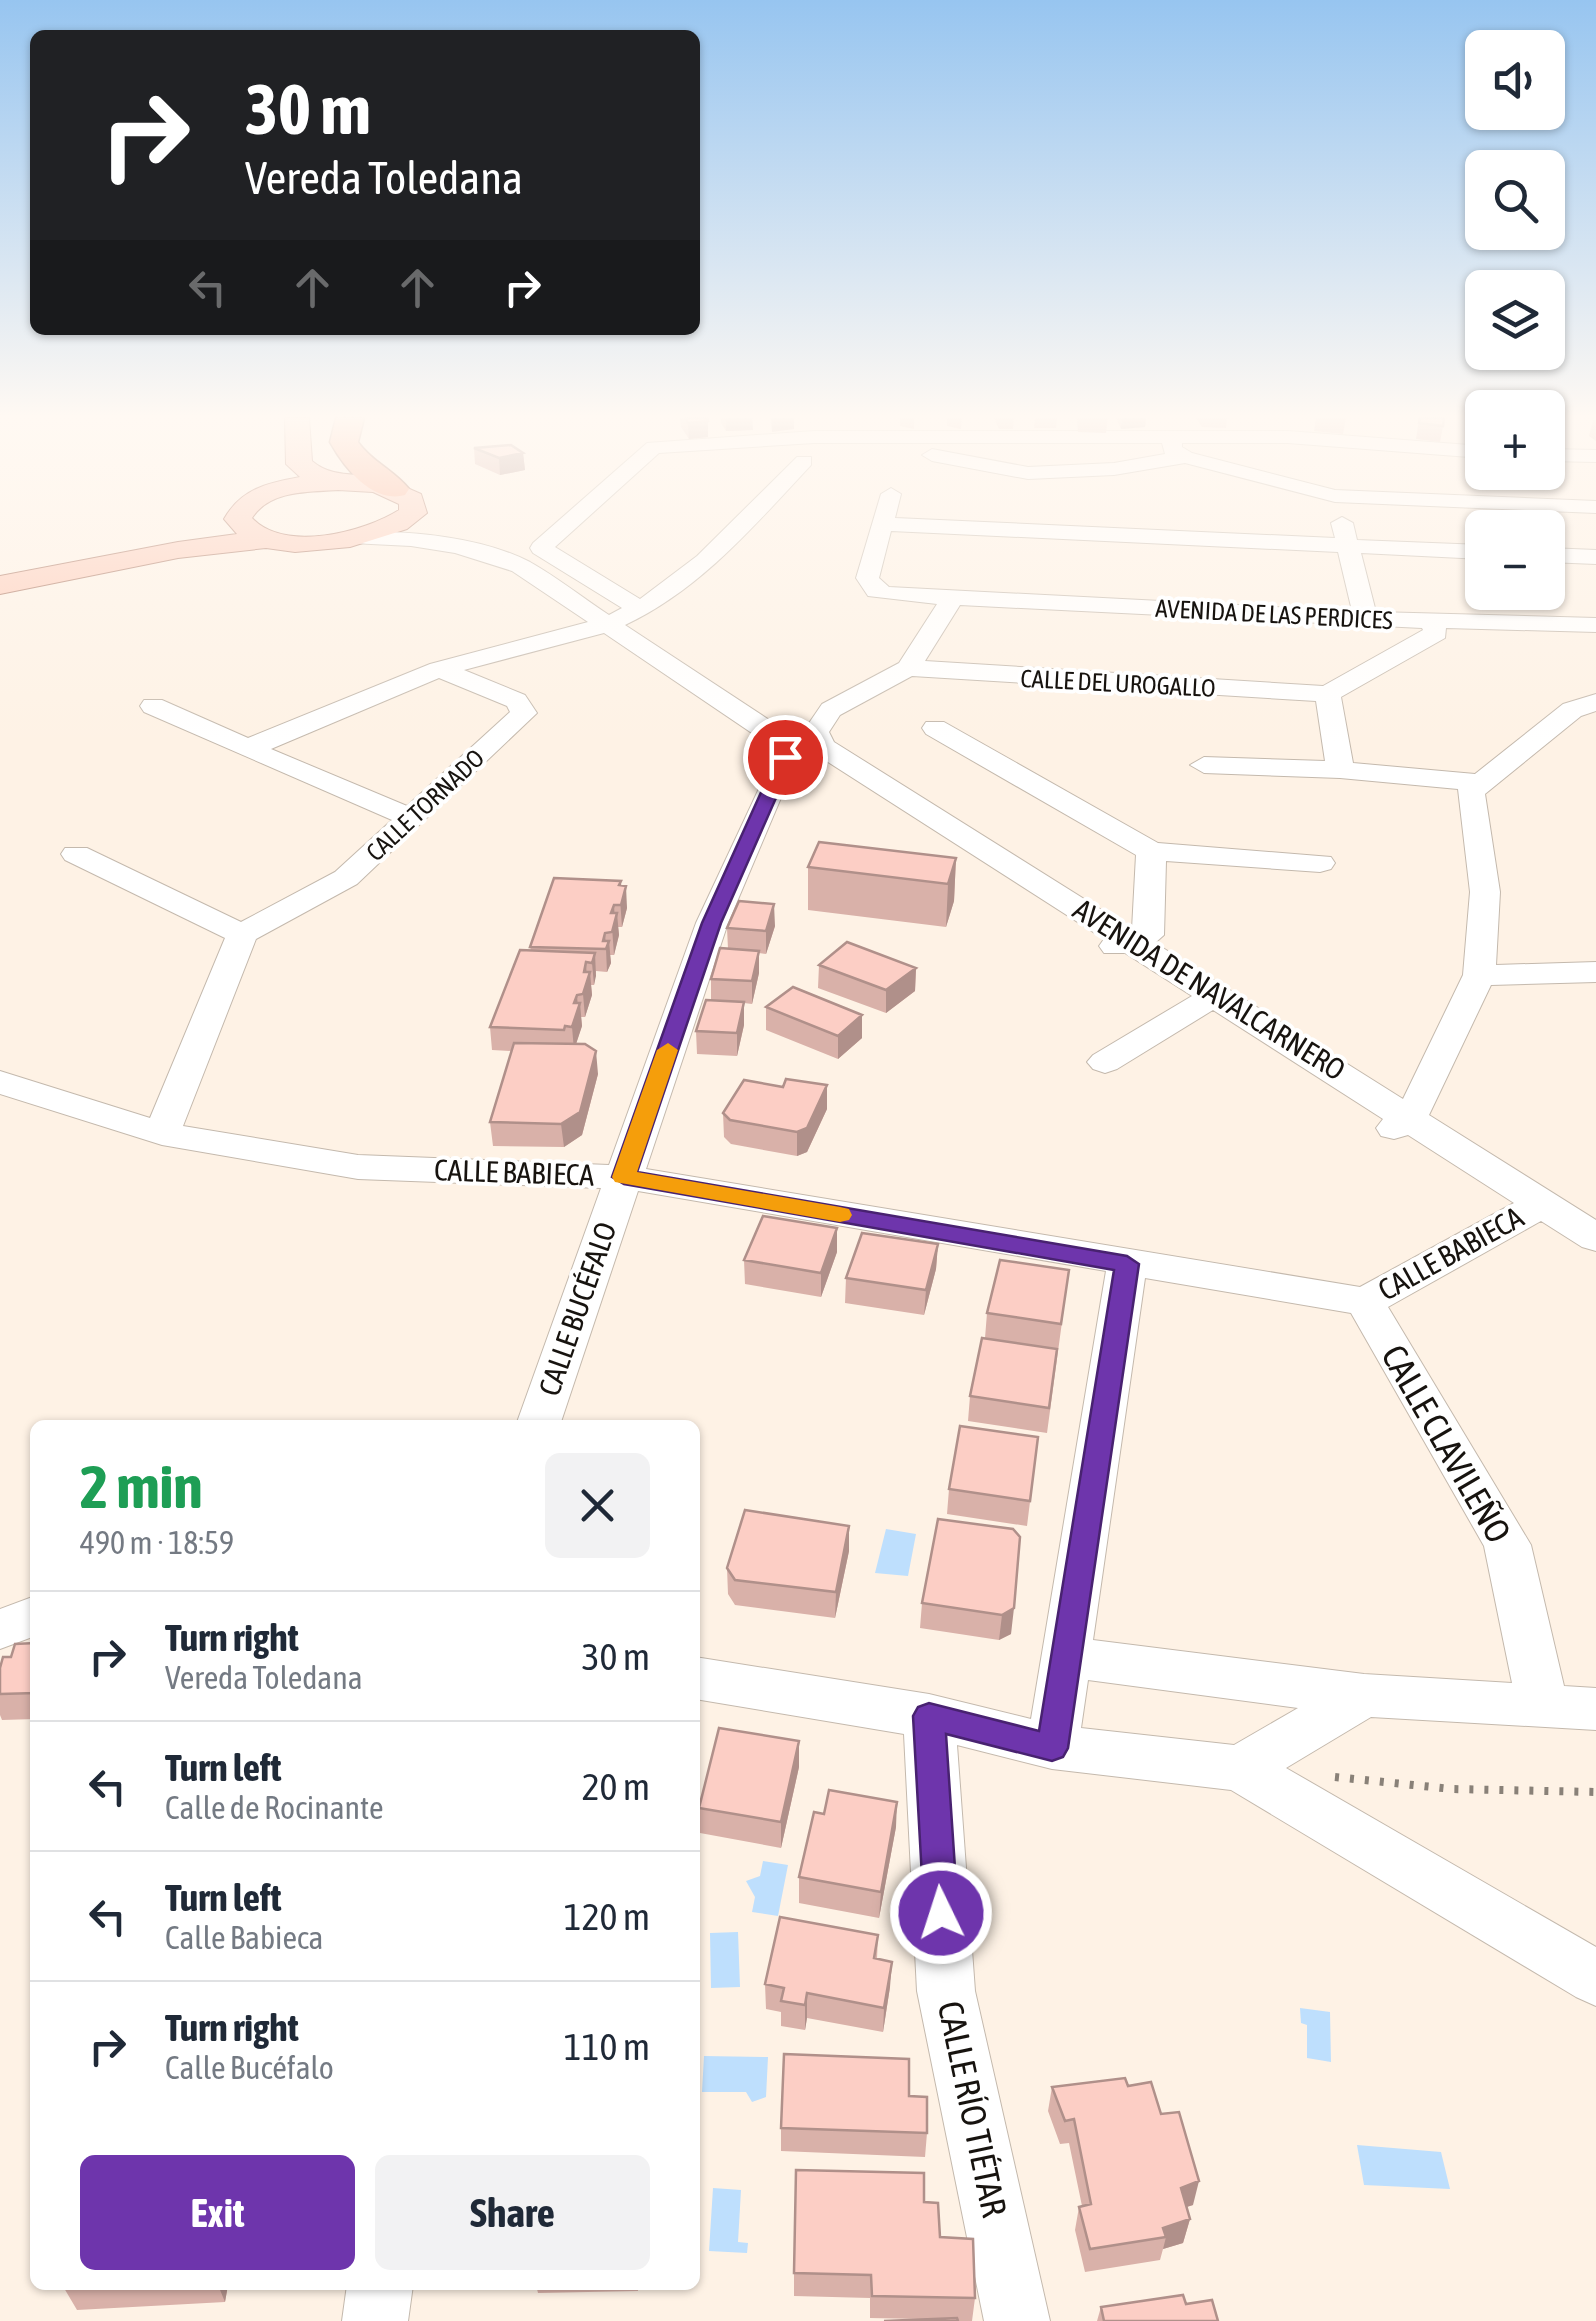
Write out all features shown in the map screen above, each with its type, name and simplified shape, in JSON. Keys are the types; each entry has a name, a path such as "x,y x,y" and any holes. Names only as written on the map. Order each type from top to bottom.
{"main road":[{"path":"0,576 220,526"},
{"path":"246,526 253,534 270,539 312,543 359,538 392,526"},
{"path":"0,585 178,550 270,539"}],"street":[{"name":"AVENIDA DE NAVALCARNERO","path":"424,526 518,556 623,617 804,742 1532,1208 1596,1262"},
{"path":"564,526 540,548 623,617"},
{"path":"246,749 438,669 623,617 723,545 741,526"},
{"name":"AVENIDA DE LAS PERDICES","path":"882,526 867,578 876,591 889,594 1366,619 1596,625"},
{"path":"932,526 1465,551"},
{"path":"1343,526 1366,619"},
{"name":"AVENIDA DE NAVALCARNERO","path":"359,538 410,539 458,547 520,566 623,617"},
{"path":"1565,555 1596,556"},
{"path":"804,742 831,710 908,668 952,599"},
{"path":"1340,770 1328,694 1436,633 1431,621"},
{"name":"CALLE DEL UROGALLO","path":"908,668 1328,694"},
{"name":"CALLE TORNADO","path":"242,934 346,878 524,713 516,700 438,669"},
{"path":"1401,1122 1417,1107 1478,975 1485,892 1470,792 1572,710 1596,702"},
{"path":"152,706 372,804 412,817"},
{"path":"935,728 1151,851 1320,863"},
{"name":"CALLE BUCÉFALO","path":"540,1420 712,923 785,757 804,742"},
{"path":"1204,765 1340,770 1478,783"},
{"path":"1122,944 1148,935 1151,851"},
{"path":"76,854 242,934 162,1134"},
{"path":"1478,975 1596,972"},
{"name":"AVENIDA DE NAVALCARNERO","path":"1105,1062 1198,992 1227,983 1254,998 1249,1015 1401,1122"},
{"name":"CALLE BABIECA","path":"0,1082 162,1134 358,1167 624,1177 1365,1302 1532,1208"},
{"name":"AVENIDA DE NAVALCARNERO","path":"1532,1208 1596,1238"},
{"path":"1052,1748 1127,1264"},
{"name":"CALLE CLAVILEÑO","path":"1365,1302 1506,1545 1544,1707"},
{"path":"0,1629 30,1618"},
{"path":"1067,1657 1364,1695 1596,1708"},
{"path":"700,1679 929,1716 1052,1748 1240,1768 1596,1978"},
{"path":"1240,1768 1364,1695"},
{"name":"CALLE RÍO TIÉTAR","path":"929,1716 946,1991 1017,2321"},
{"path":"376,2321 379,2290"}],"path":[{"path":"1317,1776 1452,1788 1596,1792"}],"water":[{"path":"886,1529 916,1534 908,1576 875,1573"},
{"path":"763,1861 788,1865 778,1916 752,1912 755,1897 746,1881 760,1876"},
{"path":"738,1932 740,1987 711,1988 710,1933"},
{"path":"1300,2008 1330,2012 1331,2062 1307,2058 1307,2025 1301,2023"},
{"path":"704,2056 768,2057 766,2097 752,2102 746,2092 702,2092"},
{"path":"1357,2145 1441,2152 1450,2189 1364,2185"},
{"path":"713,2188 741,2190 738,2242 748,2243 747,2253 709,2251"}],"building":[{"path":"819,842 956,858 948,884 808,867"},
{"path":"554,878 621,881 619,885 626,886 621,905 614,905 611,913 617,913 612,932 605,933 603,941 609,941 606,949 530,947"},
{"path":"739,901 774,904 766,931 727,928"},
{"path":"847,942 916,968 886,990 819,965"},
{"path":"720,948 759,951 752,981 711,979"},
{"path":"520,950 595,953 592,963 586,962 584,972 590,972 583,994 577,995 574,1003 580,1003 572,1027 490,1027"},
{"path":"793,987 862,1015 838,1036 766,1007"},
{"path":"706,1000 744,1002 737,1033 696,1031"},
{"path":"514,1043 585,1044 596,1051 580,1112 561,1124 490,1122"},
{"path":"786,1079 827,1085 807,1128 797,1132 730,1120 723,1113 744,1080 783,1087"},
{"path":"763,1216 837,1228 821,1273 744,1260"},
{"path":"862,1233 938,1244 926,1290 846,1278"},
{"path":"1000,1260 1069,1270 1061,1324 987,1313"},
{"path":"982,1338 1057,1349 1049,1408 970,1396"},
{"path":"960,1426 1038,1437 1030,1501 949,1489"},
{"path":"745,1510 849,1526 836,1592 735,1580 727,1568"},
{"path":"938,1519 1013,1529 1020,1537 1014,1608 1002,1615 922,1603"},
{"path":"30,1643 30,1693 0,1694 3,1657 11,1657 15,1644"},
{"path":"719,1728 799,1741 781,1822 700,1808"},
{"path":"829,1790 897,1802 881,1892 799,1877 814,1812 824,1814"},
{"path":"780,1917 878,1935 874,1958 892,1962 884,2008 807,1993 805,2005 781,2001 784,1988 765,1984"},
{"path":"784,2054 909,2059 909,2096 927,2097 927,2133 781,2128"},
{"path":"1125,2078 1128,2086 1151,2082 1161,2114 1179,2112 1199,2181 1181,2188 1190,2219 1163,2228 1166,2237 1090,2249 1079,2207 1091,2204 1074,2119 1065,2121 1052,2087"},
{"path":"796,2170 924,2173 924,2202 938,2203 940,2237 973,2239 975,2298 872,2296 871,2275 794,2273"},
{"path":"1183,2295 1186,2304 1212,2300 1218,2321 1104,2321 1101,2307"},
{"path":"957,2318 958,2321 884,2321"}],"slow traffic":[{"path":"668,1050 624,1177 840,1215"}],"route":[{"path":"785,757 712,923 624,1177 1127,1264 1052,1748 929,1716 941,1913"}]}
